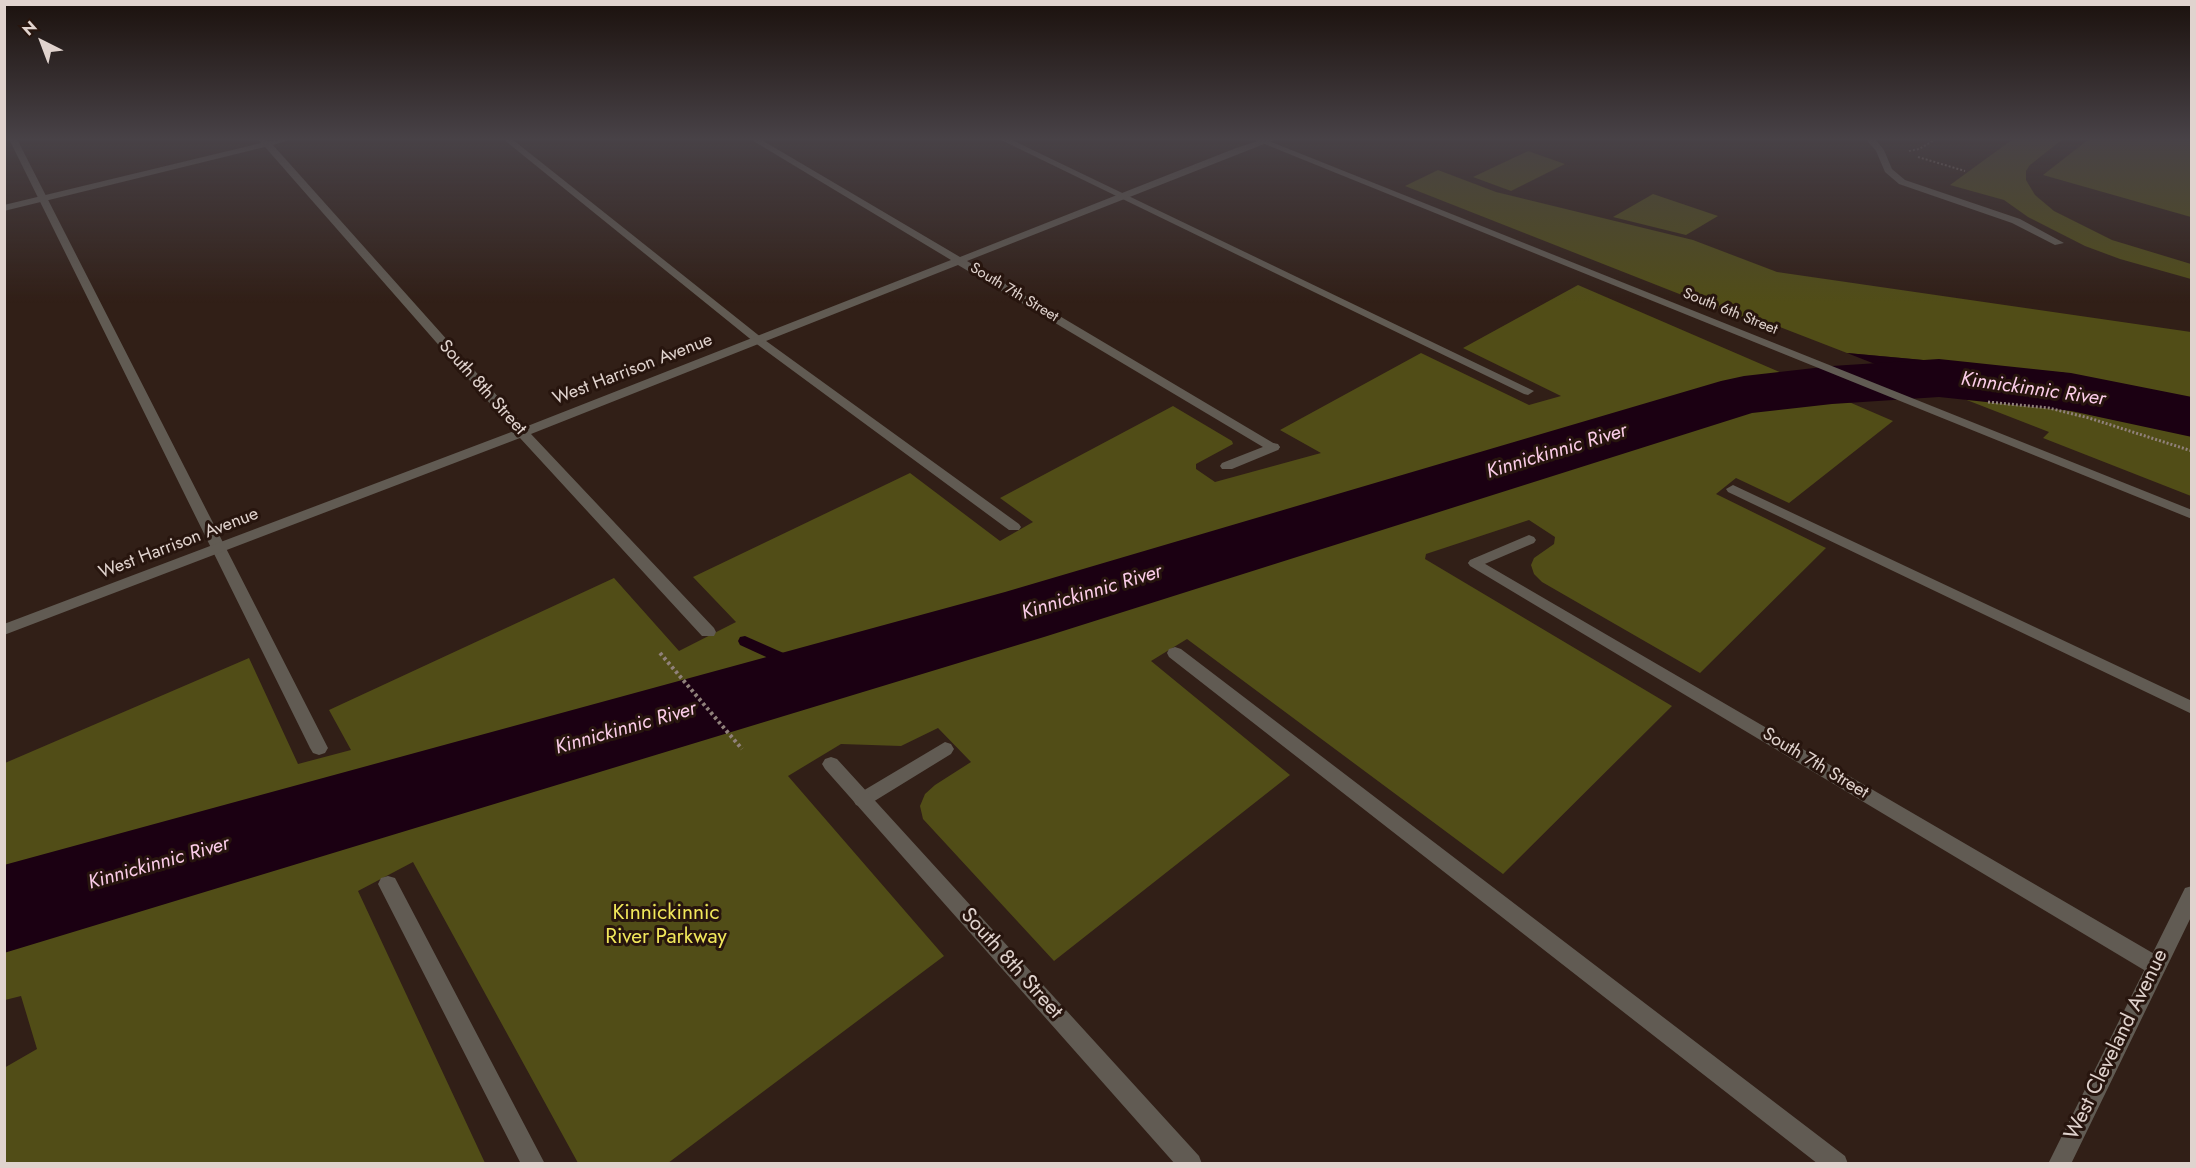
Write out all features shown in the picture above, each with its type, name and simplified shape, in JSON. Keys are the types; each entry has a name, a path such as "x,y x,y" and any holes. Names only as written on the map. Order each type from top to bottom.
{"street":[{"path":"41,194 319,748"},
{"path":"4,208 61,194"},
{"name":"South 8th Street","path":"310,194 522,433 708,632"},
{"path":"575,194 758,340 1014,527"},
{"name":"South 7th Street","path":"846,194 1273,447 1227,466"},
{"path":"1117,194 1528,391"},
{"name":"West Harrison Avenue","path":"4,630 522,433 1128,194"},
{"name":"South 6th Street","path":"1395,194 1767,345 2192,514"},
{"path":"1931,194 2016,220 2059,243"},
{"path":"1733,489 2192,708"},
{"name":"South 7th Street","path":"1529,540 1474,563 2156,966"},
{"path":"1175,652 1837,1164"},
{"path":"862,800 945,749"},
{"name":"South 8th Street","path":"831,764 1191,1164"},
{"path":"388,884 534,1164"},
{"name":"West Cleveland Avenue","path":"2059,1164 2192,894"}],"path":[{"path":"1985,402 2038,407 2069,413 2120,426 2192,452"},
{"path":"660,652 742,748"}],"green space":[{"path":"1424,194 1502,194 1693,240 1777,272 2191,332 2191,401 2065,373 1847,353 1754,317 1748,321"},
{"path":"1653,194 1718,216 1686,235 1613,217"},
{"path":"1981,194 2034,194 2054,211 2112,240 2191,264 2191,279 2120,259 2085,246 2028,217 2004,200"},
{"path":"2108,194 2191,194 2191,217"},
{"name":"Kinnickinnic River Parkway","path":"1578,285 1893,421 1789,503 1736,478 1716,494 1826,548 1700,673 1542,582 1534,574 1531,565 1534,558 1554,544 1555,537 1529,520 1426,554 1425,559 1672,706 1503,874 1187,639 1151,661 1290,775 1054,961 923,819 920,806 925,794 971,762 938,728 901,746 841,744 788,776 944,956 668,1163 578,1163 413,862 358,891 485,1163 5,1163 4,1068 37,1049 21,996 5,1000 5,763 249,658 298,764 351,750 329,710 614,578 679,651 736,622 693,577 910,473 1000,541 1033,522 1000,498 1173,406 1232,441 1233,444 1196,464 1196,469 1215,482 1321,453 1280,430 1421,353 1529,405 1561,396 1463,348"},
{"path":"1941,390 1989,391 2088,406 2191,429 2191,496 2043,438 2049,432"}],"water":[{"name":"Kinnickinnic River","path":"1847,353 2065,373 2191,401 2191,429 2088,406 1989,391 1941,390"}],"waterway":[{"name":"Kinnickinnic River","path":"4,909 1016,617 1744,395 1832,385 1939,378 2071,392 2192,417"},
{"path":"745,641 817,674"}]}
